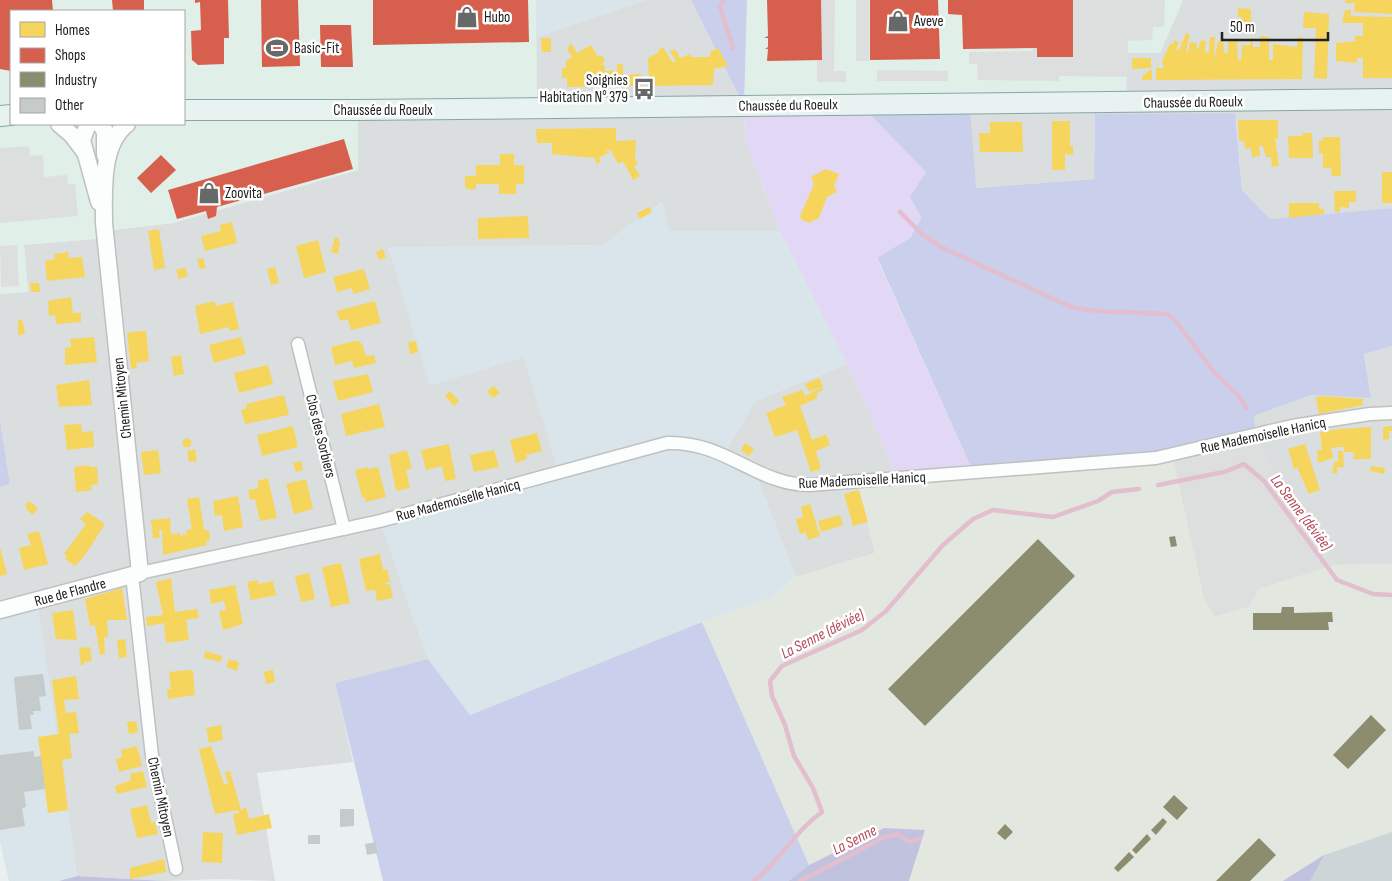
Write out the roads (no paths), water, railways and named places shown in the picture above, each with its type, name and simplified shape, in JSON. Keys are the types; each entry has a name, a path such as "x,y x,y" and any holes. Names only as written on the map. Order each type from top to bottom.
{"main road":[{"name":"Chaussée du Roeulx","path":"185,110 358,110 1392,99"}],"street":[{"path":"60,125 72,135 84,151"},
{"path":"88,125 82,140 104,223"},
{"path":"101,125 105,131 106,139 104,223"},
{"path":"104,180 116,137 126,125"},
{"name":"Chemin Mitoyen","path":"104,223 152,756 176,868"},
{"name":"Clos des Sorbiers","path":"298,344 344,529"},
{"name":"Rue Mademoiselle Hanicq","path":"136,574 344,529 667,444 703,446 780,481 794,485 809,485 1156,458 1292,426 1370,414 1392,413"},
{"name":"Rue de Flandre","path":"0,610 136,574"}],"waterway":[{"path":"724,0 720,7 733,48"},
{"path":"900,212 922,234 941,247 1071,307 1096,311 1167,314 1174,319 1214,372 1239,396 1246,408"},
{"name":"La Senne (déviée)","path":"1158,485 1224,472 1244,464 1264,481 1337,580 1373,594 1392,595"},
{"name":"La Senne (déviée)","path":"754,881 804,828 822,812 813,788 794,756 785,725 772,696 770,681 782,666 862,630 886,611 943,545 973,519 993,510 1053,517 1098,501 1112,492 1139,489"},
{"name":"La Senne","path":"800,881 885,837 898,834 909,842 920,838"}],"place":[{"name":"Hubo","path":"467,17"},
{"name":"Aveve","path":"898,21"},
{"name":"Basic-Fit","path":"277,48"},
{"name":"Soignies Habitation N° 379","path":"644,89"},
{"name":"Zoovita","path":"209,193"}]}
